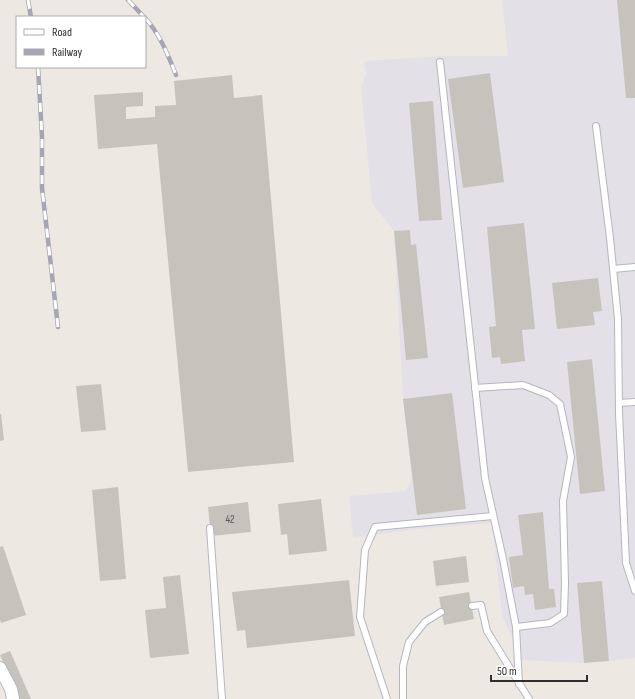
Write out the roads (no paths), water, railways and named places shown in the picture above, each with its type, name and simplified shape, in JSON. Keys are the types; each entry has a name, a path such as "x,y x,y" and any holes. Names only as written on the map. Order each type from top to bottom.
{"street":[{"path":"0,668 11,689 13,699"}],"lane":[{"path":"440,62 485,478 516,627 519,684"},
{"path":"596,126 610,238 618,319 619,403 626,563 635,590"},
{"path":"613,269 635,267"},
{"path":"475,388 523,385 549,394 560,404 570,457 563,501 565,583 564,614 550,623 516,627"},
{"path":"619,403 635,402"},
{"path":"387,699 360,617 365,550 375,527 493,516"},
{"path":"210,528 222,699"},
{"path":"472,606 481,606 487,631 529,699"},
{"path":"403,699 403,666 409,642 425,622 441,612"}],"railway":[{"path":"28,0 31,16"},
{"path":"128,0 143,16"},
{"path":"146,19 167,52 176,75"},
{"path":"38,68 42,137 42,188 58,327"}]}
